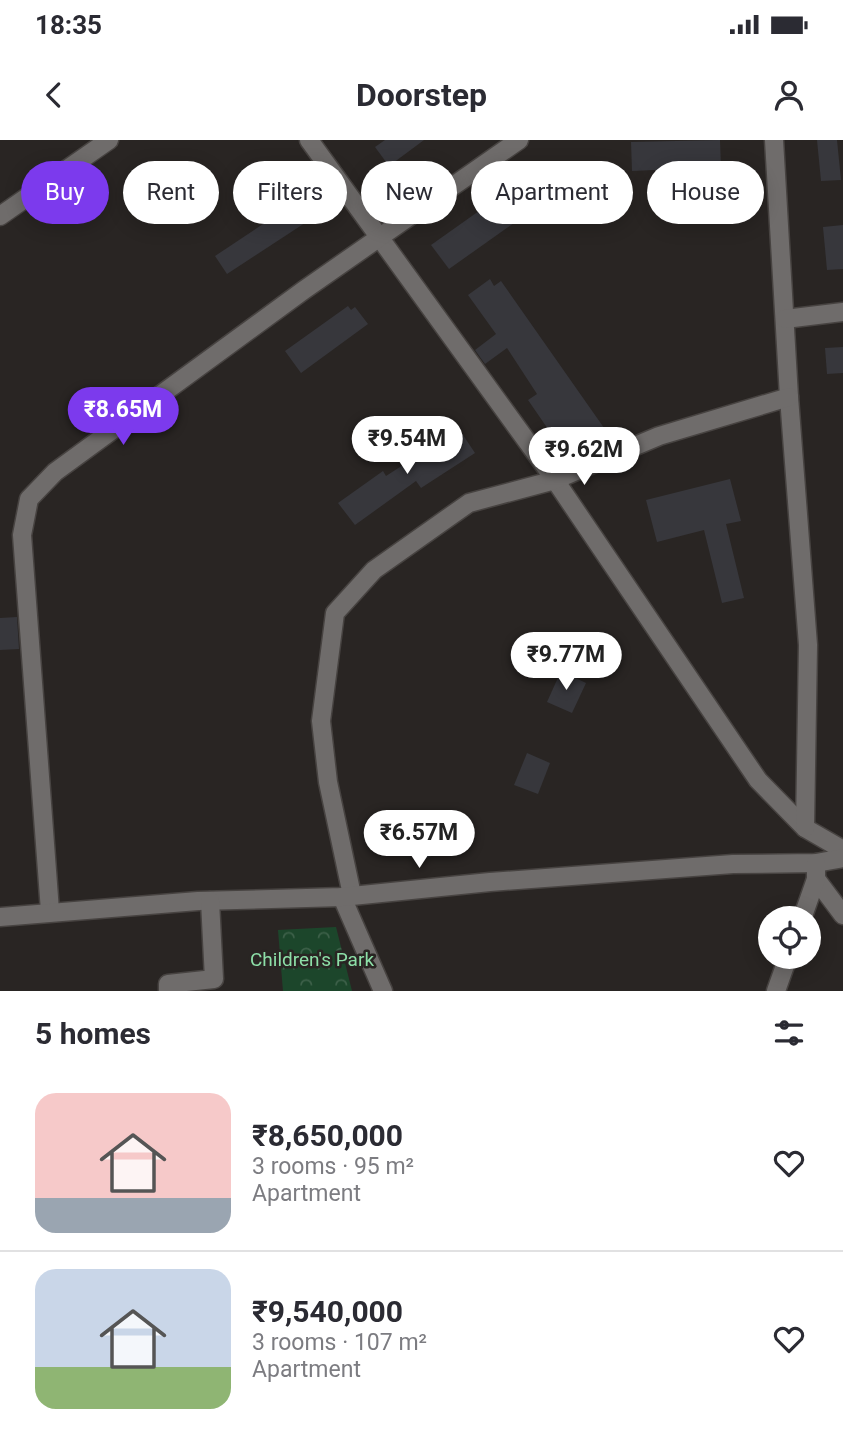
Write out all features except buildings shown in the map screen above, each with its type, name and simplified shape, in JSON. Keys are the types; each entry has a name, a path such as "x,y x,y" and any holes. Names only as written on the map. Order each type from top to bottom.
{"street":[{"path":"0,216 109,140"},
{"path":"309,140 555,480 758,780 805,828 843,850"},
{"path":"50,911 22,536 29,499 55,472 519,140"},
{"path":"774,140 789,397 808,645 805,828"},
{"path":"785,318 843,312"},
{"path":"383,991 347,896 328,782 321,722 335,613 374,570 470,503 555,480 659,436 789,397"},
{"path":"0,917 50,911 210,901 347,896 733,864 816,871 843,858"},
{"path":"816,871 843,915"},
{"path":"806,906 816,871"},
{"path":"168,991 168,984 214,979 210,901"},
{"path":"776,991 784,969"}],"green space":[{"name":"Children's Park","path":"336,927 352,991 283,991 278,930"}]}
